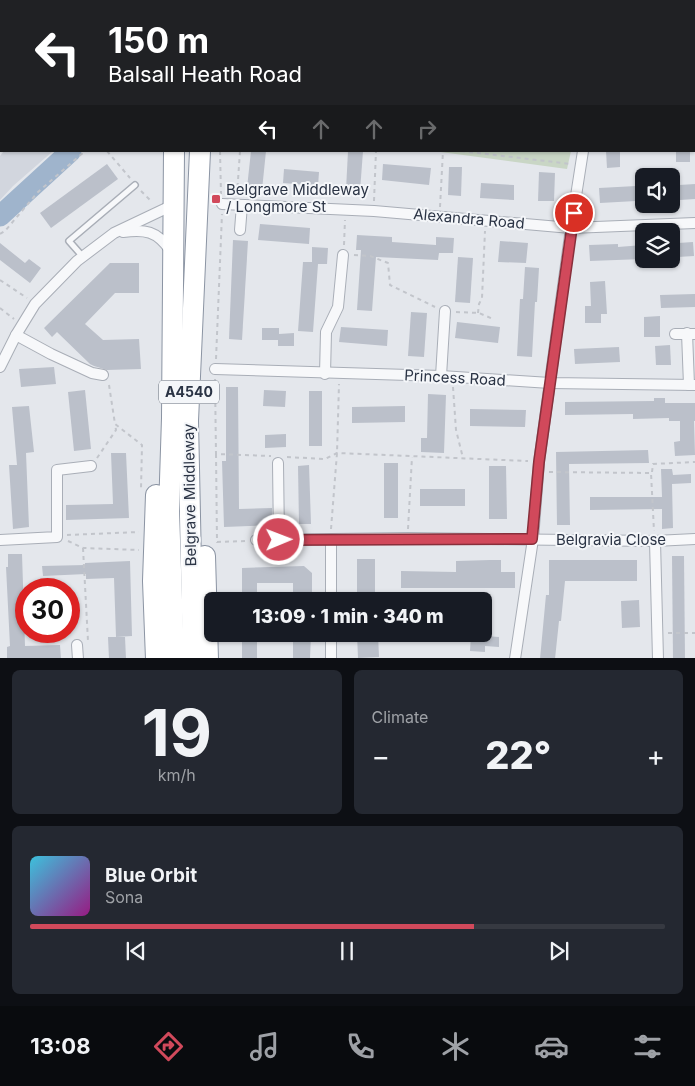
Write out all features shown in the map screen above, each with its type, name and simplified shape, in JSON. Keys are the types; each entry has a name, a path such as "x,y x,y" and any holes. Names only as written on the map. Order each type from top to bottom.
{"highway":[{"name":"Belgrave Middleway","path":"174,152 174,294 169,511 174,658"},
{"name":"Belgrave Middleway","path":"193,658 188,421 200,152"},
{"path":"193,277 208,658"},
{"path":"156,658 153,580 157,473 166,326 174,294"}],"street":[{"path":"516,658 532,539 539,466 583,152"},
{"name":"Alexandra Road","path":"222,204 374,211 571,228 695,222"},
{"path":"0,367 22,324 35,304 83,257 114,233 173,205"},
{"path":"239,205 240,230"},
{"path":"114,233 148,232 162,238 173,255"},
{"path":"325,374 326,332 338,307 343,255"},
{"path":"440,376 445,311"},
{"path":"675,334 691,333 692,385"},
{"path":"16,335 92,373 105,376"},
{"name":"Princess Road","path":"215,369 325,374 440,376 550,384 692,385"},
{"path":"278,459 279,540"},
{"path":"0,540 57,537 57,470 91,466"},
{"name":"Belgravia Close","path":"256,540 408,538 695,540"},
{"path":"331,539 331,592"},
{"path":"655,541 658,658"},
{"path":"331,642 331,658"},
{"path":"77,645 78,658"}],"lane":[{"path":"83,257 69,241 135,185"}],"path":[{"path":"0,234 5,231 38,192 84,152"},
{"path":"220,152 222,204 215,369 217,542 256,540"},
{"path":"239,205 240,152"},
{"path":"374,211 376,152"},
{"path":"439,217 443,152"},
{"path":"469,152 582,166"},
{"path":"345,210 343,255 370,256 388,263 390,285 445,311 478,313 493,319"},
{"path":"478,313 482,298 486,221"},
{"path":"0,280 35,304"},
{"path":"0,308 22,324"},
{"path":"331,539 337,453 339,373"},
{"path":"91,466 116,430 105,376"},
{"path":"453,377 452,392 456,430 463,458"},
{"path":"115,424 142,445 141,493"},
{"path":"216,454 278,459 326,459 337,453 463,458 539,466 651,473"},
{"path":"408,538 412,456"},
{"path":"655,541 651,473 653,464 695,462"},
{"path":"57,537 82,533 141,532"},
{"path":"57,537 83,548 141,550"},
{"path":"77,645 88,641 83,548"},
{"path":"658,633 695,633"}],"shaded area":[{"path":"3,152 52,152 0,200 0,156"}],"green space":[{"path":"440,152 571,152 567,169"}],"building":[{"path":"251,152 266,152 262,190 247,188"},
{"path":"348,152 363,152 360,191 346,190"},
{"path":"606,152 620,152 620,167 607,168"},
{"path":"676,152 690,152 690,162 676,162"},
{"path":"107,164 118,179 51,228 40,213"},
{"path":"383,164 431,168 429,185 382,180"},
{"path":"449,167 462,167 461,196 448,195"},
{"path":"284,169 319,172 318,186 283,183"},
{"path":"539,172 555,173 554,201 538,201"},
{"path":"481,183 514,185 514,200 480,198"},
{"path":"695,184 695,199 680,200 680,185"},
{"path":"635,186 635,201 600,203 599,188"},
{"path":"260,224 310,228 309,244 258,240"},
{"path":"357,235 392,237 392,242 436,245 436,237 454,238 453,253 439,253 438,260 376,257 372,311 357,310 361,250 356,250"},
{"path":"233,240 248,241 242,340 229,339"},
{"path":"500,241 528,243 526,263 498,262"},
{"path":"693,242 694,256 680,257 680,243"},
{"path":"0,243 25,263 29,259 41,268 30,283 0,260"},
{"path":"618,244 618,247 635,246 635,259 590,261 589,245"},
{"path":"312,247 328,248 327,264 318,264 313,332 298,331 303,262 312,262"},
{"path":"458,257 473,258 470,303 455,302"},
{"path":"110,263 139,263 139,293 115,293 85,324 103,340 139,339 141,369 107,370 94,366 57,332 52,337 44,328"},
{"path":"525,267 539,268 532,357 517,356 520,299 523,299"},
{"path":"605,281 607,314 601,314 601,323 585,323 585,306 591,306 590,282"},
{"path":"695,294 695,307 661,308 660,295"},
{"path":"411,312 427,313 424,357 408,356"},
{"path":"660,316 660,337 644,337 644,317"},
{"path":"457,322 500,327 498,343 455,338"},
{"path":"341,327 388,330 387,346 339,342"},
{"path":"262,328 279,328 279,334 294,333 294,346 278,346 278,340 262,340"},
{"path":"670,345 671,365 656,365 655,346"},
{"path":"619,347 620,362 575,364 574,349"},
{"path":"54,367 56,384 21,387 19,369"},
{"path":"226,387 238,387 239,509 272,508 272,525 224,527 222,461 226,461"},
{"path":"85,390 91,449 74,451 68,392"},
{"path":"264,390 286,391 285,407 263,406"},
{"path":"309,391 322,391 322,446 309,446"},
{"path":"428,394 446,395 444,453 421,452 421,438 427,438"},
{"path":"654,398 665,398 665,403 695,403 695,455 675,456 674,442 680,441 680,421 669,421 669,418 633,419 633,414 565,415 565,402 654,401"},
{"path":"29,406 34,452 26,453 29,527 13,529 9,465 17,465 12,407"},
{"path":"405,406 405,422 352,423 352,407"},
{"path":"470,409 526,410 525,427 470,426"},
{"path":"286,434 286,447 265,448 265,435"},
{"path":"648,450 649,463 569,464 570,525 557,525 556,452"},
{"path":"111,453 126,453 129,518 66,520 66,505 113,504"},
{"path":"384,463 398,463 398,518 384,518"},
{"path":"309,465 311,524 299,524 298,466"},
{"path":"489,466 506,466 507,519 489,519"},
{"path":"661,469 672,469 673,475 691,474 691,483 672,484 673,528 662,529 662,509 590,510 590,497 662,497"},
{"path":"420,489 465,489 465,506 420,506"},
{"path":"8,554 22,554 23,578 15,578 15,643 25,643 25,646 60,645 61,658 7,658 7,647 10,646 6,567 8,567"},
{"path":"672,556 684,556 685,658 673,658"},
{"path":"357,559 375,559 375,592 357,592"},
{"path":"501,560 501,572 515,572 515,588 401,588 401,571 456,572 456,561"},
{"path":"549,560 637,560 637,581 565,581 555,658 540,658 546,595 549,595"},
{"path":"130,561 132,636 116,637 114,578 86,579 86,574 43,576 42,566"},
{"path":"304,566 312,573 312,592 293,592 293,583 257,583 257,592 242,592 242,568"},
{"path":"639,600 640,627 622,628 621,601"},
{"path":"492,636 499,637 499,647 485,646 485,652 470,651 471,642 492,642"},
{"path":"108,637 125,637 126,658 109,658"},
{"path":"242,642 257,642 257,658 242,658"},
{"path":"293,642 311,642 310,658 293,658"},
{"path":"357,642 378,642 379,657 358,658"}],"waterway":[{"path":"0,216 70,152"}],"place":[{"name":"Belgrave Middleway / Longmore St","path":"216,199"}],"route":[{"path":"279,540 532,539 539,462 574,213"}]}
